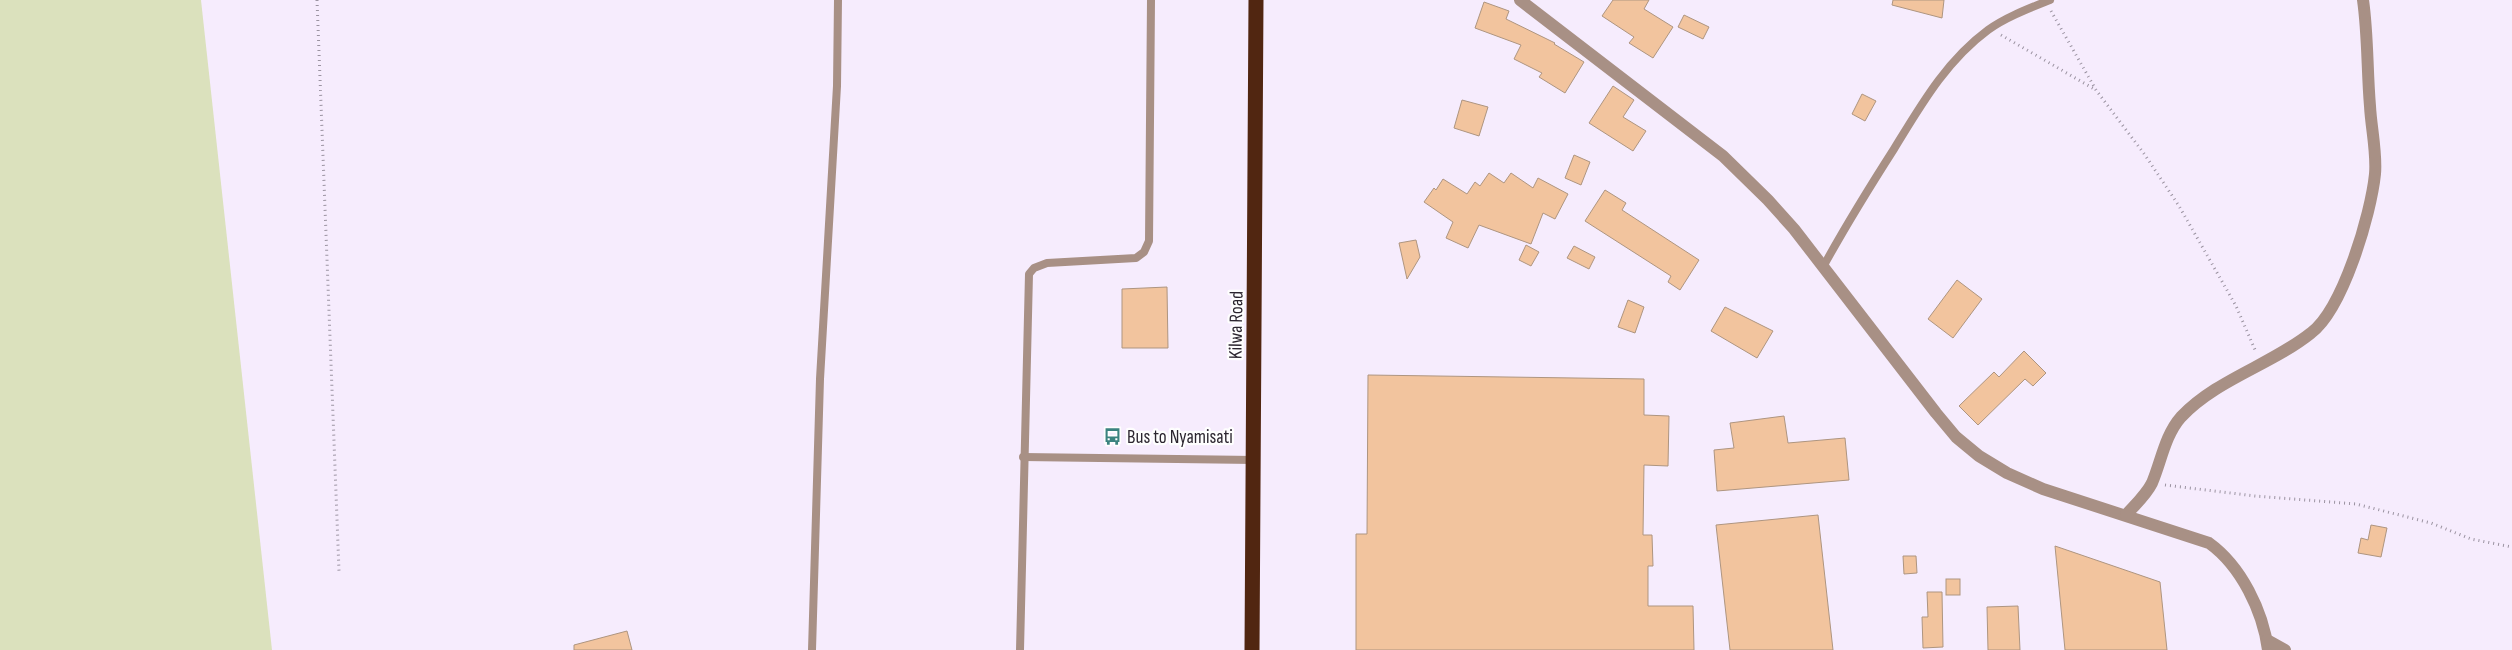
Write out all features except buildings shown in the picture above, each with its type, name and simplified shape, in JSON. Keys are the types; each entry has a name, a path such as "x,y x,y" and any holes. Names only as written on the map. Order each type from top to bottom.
{"highway":[{"name":"Kilwa Road","path":"1252,650 1256,0"}],"street":[{"path":"1520,0 1723,156 1768,200 1956,437 1979,456 2007,473 2043,489 2209,542 2237,568 2247,586 2267,645 2285,650"},
{"path":"2126,515 2141,500 2151,484 2170,436 2180,418 2204,397 2290,348 2313,332 2331,312 2348,275 2365,218 2375,173 2367,76 2366,22 2362,0"}],"lane":[{"path":"812,650 820,388 836,86 838,0"},
{"path":"1020,650 1023,457 1029,274 1034,268 1047,264 1136,258 1144,252 1150,241 1151,0"},
{"path":"1823,267 1856,207 1923,100 1969,46 1990,29 2048,1"},
{"path":"1023,457 1254,460"}],"path":[{"path":"317,0 340,571"},
{"path":"2048,1 2096,90 2145,155 2179,206 2236,306 2261,364"},
{"path":"1990,29 2096,90"},
{"path":"2151,484 2255,496 2356,504 2431,523 2471,539 2512,547"}],"green space":[{"path":"0,0 201,0 272,650 0,650"}],"place":[{"name":"Bus to Nyamisati","path":"1113,436"}]}
